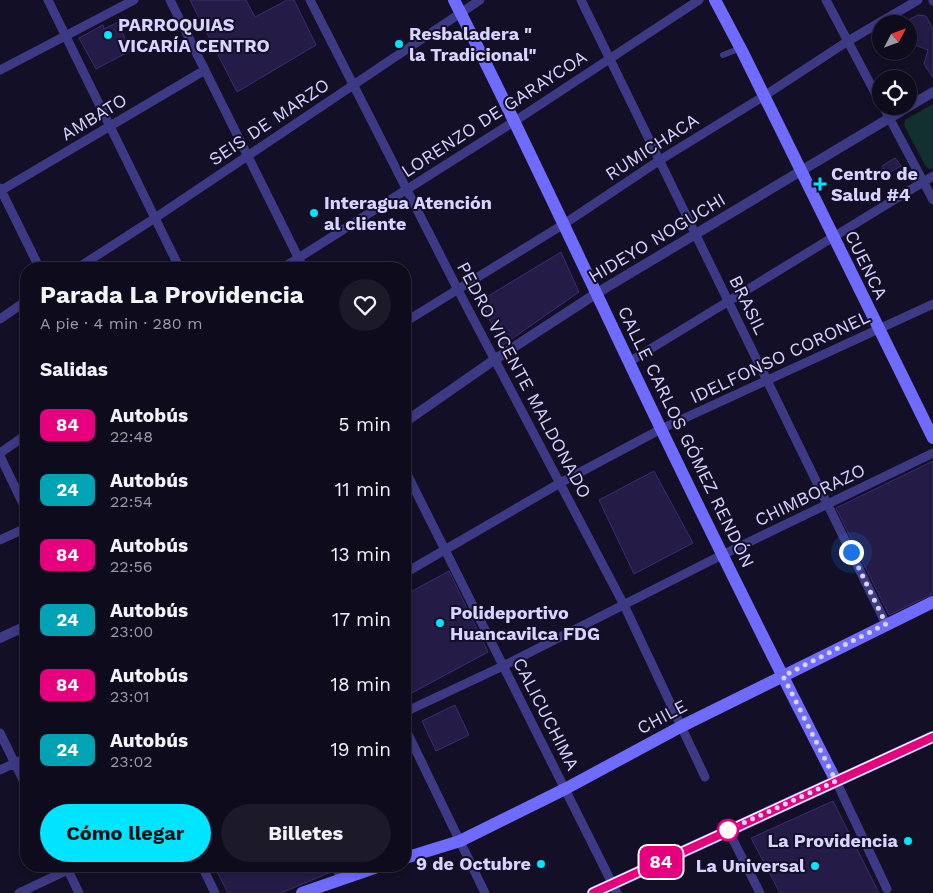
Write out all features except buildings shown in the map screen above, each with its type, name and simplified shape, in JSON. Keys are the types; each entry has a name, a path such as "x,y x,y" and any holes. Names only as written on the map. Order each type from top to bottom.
{"main road":[{"name":"CALLE CARLOS GÓMEZ RENDÓN","path":"454,0 515,121 661,429 836,781"},
{"name":"CUENCA","path":"715,0 933,438"},
{"name":"CHILE","path":"411,856 460,841 565,789 682,726 933,602"},
{"path":"593,893 615,888 728,830 933,737"},
{"path":"302,893 360,872"}],"street":[{"path":"48,0 177,262"},
{"path":"0,70 134,0"},
{"path":"170,0 300,262"},
{"name":"PEDRO VICENTE MALDONADO","path":"310,0 494,360 624,604 705,777"},
{"name":"SEIS DE MARZO","path":"87,262 480,0"},
{"name":"BRASIL","path":"581,0 886,624"},
{"name":"LORENZO DE GARAYCOA","path":"290,262 515,121 699,0"},
{"path":"826,0 872,86"},
{"name":"RUMICHACA","path":"411,318 564,224 660,160 764,96 848,41 918,0"},
{"path":"723,55 740,48"},
{"name":"AMBATO","path":"0,190 205,70"},
{"name":"HIDEYO NOGUCHI","path":"411,418 494,360 597,293 933,92"},
{"path":"887,115 933,200"},
{"path":"629,362 933,176"},
{"path":"0,190 36,262"},
{"name":"IDELFONSO CORONEL","path":"411,570 560,483 661,429 933,304"},
{"path":"0,318 20,305"},
{"path":"20,440 0,455 20,497"},
{"name":"CHIMBORAZO","path":"411,709 503,666 624,604 933,453"},
{"name":"CALICUCHIMA","path":"411,482 615,888"},
{"path":"0,540 20,531"},
{"path":"0,638 20,629"},
{"path":"0,733 20,773"},
{"path":"411,740 485,893"},
{"path":"0,770 20,761"},
{"name":"CALLE CARLOS GÓMEZ RENDÓN","path":"836,781 887,889"},
{"path":"728,830 760,893"},
{"path":"19,893 62,872"},
{"path":"71,872 79,893"},
{"path":"205,872 214,893"},
{"path":"338,872 341,878"}],"green space":[{"path":"933,104 933,168 930,169 926,167 904,125 905,120 917,115 917,113"}],"bus line":[{"name":"84","path":"593,893 933,737"}],"place":[{"name":"PARROQUIAS VICARÍA CENTRO","path":"108,35"},
{"name":"Resbaladera \" la Tradicional\"","path":"399,44"},
{"name":"Centro de Salud #4","path":"820,184"},
{"name":"Interagua Atención al cliente","path":"314,213"},
{"name":"Polideportivo Huancavilca FDG","path":"440,623"},
{"name":"La Providencia","path":"908,841"},
{"name":"9 de Octubre","path":"541,864"},
{"name":"La Universal","path":"815,866"}],"route":[{"path":"728,830 836,781 783,676 886,624 851,552"}]}
